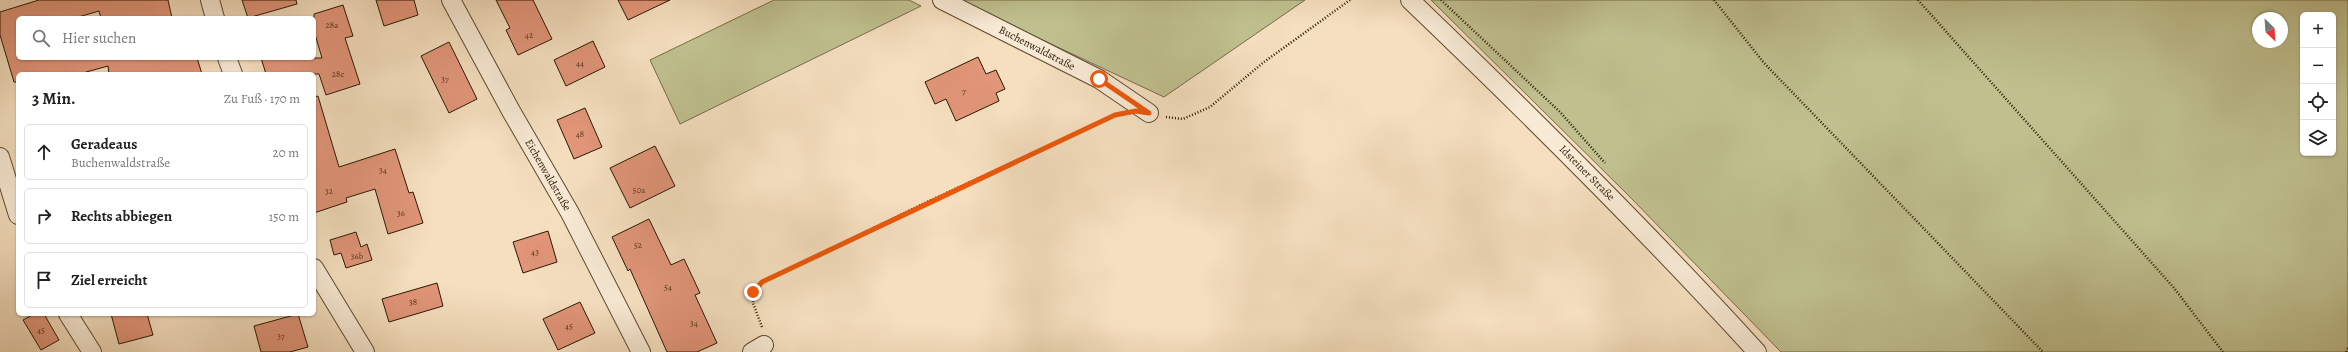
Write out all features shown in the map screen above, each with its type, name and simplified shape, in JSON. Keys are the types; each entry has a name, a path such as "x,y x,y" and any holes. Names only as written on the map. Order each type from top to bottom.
{"street":[{"path":"210,0 214,16"},
{"name":"Eichenwaldstraße","path":"451,0 511,111 570,212 641,352"},
{"name":"Buchenwaldstraße","path":"942,0 1099,79 1149,113"},
{"name":"Idsteiner Straße","path":"1410,0 1545,130 1637,223 1757,352"},
{"path":"229,60 232,72"},
{"path":"0,157 4,187 16,211"},
{"path":"316,271 365,352"},
{"path":"69,316 92,352"}],"path":[{"path":"758,349 769,340 757,318 753,292 762,282 1115,115 1136,111 1183,119 1210,107 1264,62 1350,0"},
{"path":"1714,0 1764,63 2043,352"},
{"path":"1918,0 2174,288 2223,352"},
{"path":"2346,352 2348,348"}],"green space":[{"path":"774,0 909,0 921,6 680,124 650,60"},
{"path":"957,0 1305,0 1164,97"},
{"path":"1431,0 2348,0 2348,352 1781,352 1629,196"}],"building":[{"path":"39,0 168,0 172,16 100,16 99,11 82,16 16,16 16,60 198,60 201,72 109,72 108,66 86,72 16,72 16,82 14,82 0,35 0,12"},
{"path":"242,0 296,0 297,4 255,16 247,16"},
{"path":"376,0 414,0 418,15 384,26"},
{"path":"496,0 533,0 552,39 518,55 506,30 510,28"},
{"path":"618,0 670,0 628,20"},
{"path":"343,5 353,36 345,38 360,84 326,95 319,74 316,74 316,72 265,72 262,60 316,60 316,58 322,58 316,38 316,16 314,16 314,14"},
{"path":"593,41 605,67 566,86 554,60"},
{"path":"449,42 477,99 449,113 421,56"},
{"path":"978,57 986,74 996,70 1005,89 996,93 999,101 956,121 946,99 935,104 925,82"},
{"path":"316,96 318,96 339,167 395,149 409,193 413,192 423,223 388,234 375,189 346,198 347,202 316,212"},
{"path":"585,108 602,147 574,159 557,120"},
{"path":"655,146 675,186 630,208 610,168"},
{"path":"649,219 671,265 684,259 700,293 695,295 717,343 697,352 667,352 630,269 628,271 612,237"},
{"path":"548,231 557,262 523,273 513,242"},
{"path":"356,232 361,247 367,244 372,260 346,268 341,253 334,255 330,240"},
{"path":"437,283 443,306 389,322 382,299"},
{"path":"580,302 595,333 558,350 543,319"},
{"path":"30,316 45,316 59,340 41,350 23,320"},
{"path":"112,316 148,316 153,335 119,344"},
{"path":"291,316 299,316 308,347 290,352 261,352 254,326"}],"route":[{"path":"753,292 762,282 929,201 1115,115 1136,111 1149,113 1099,79"}]}
